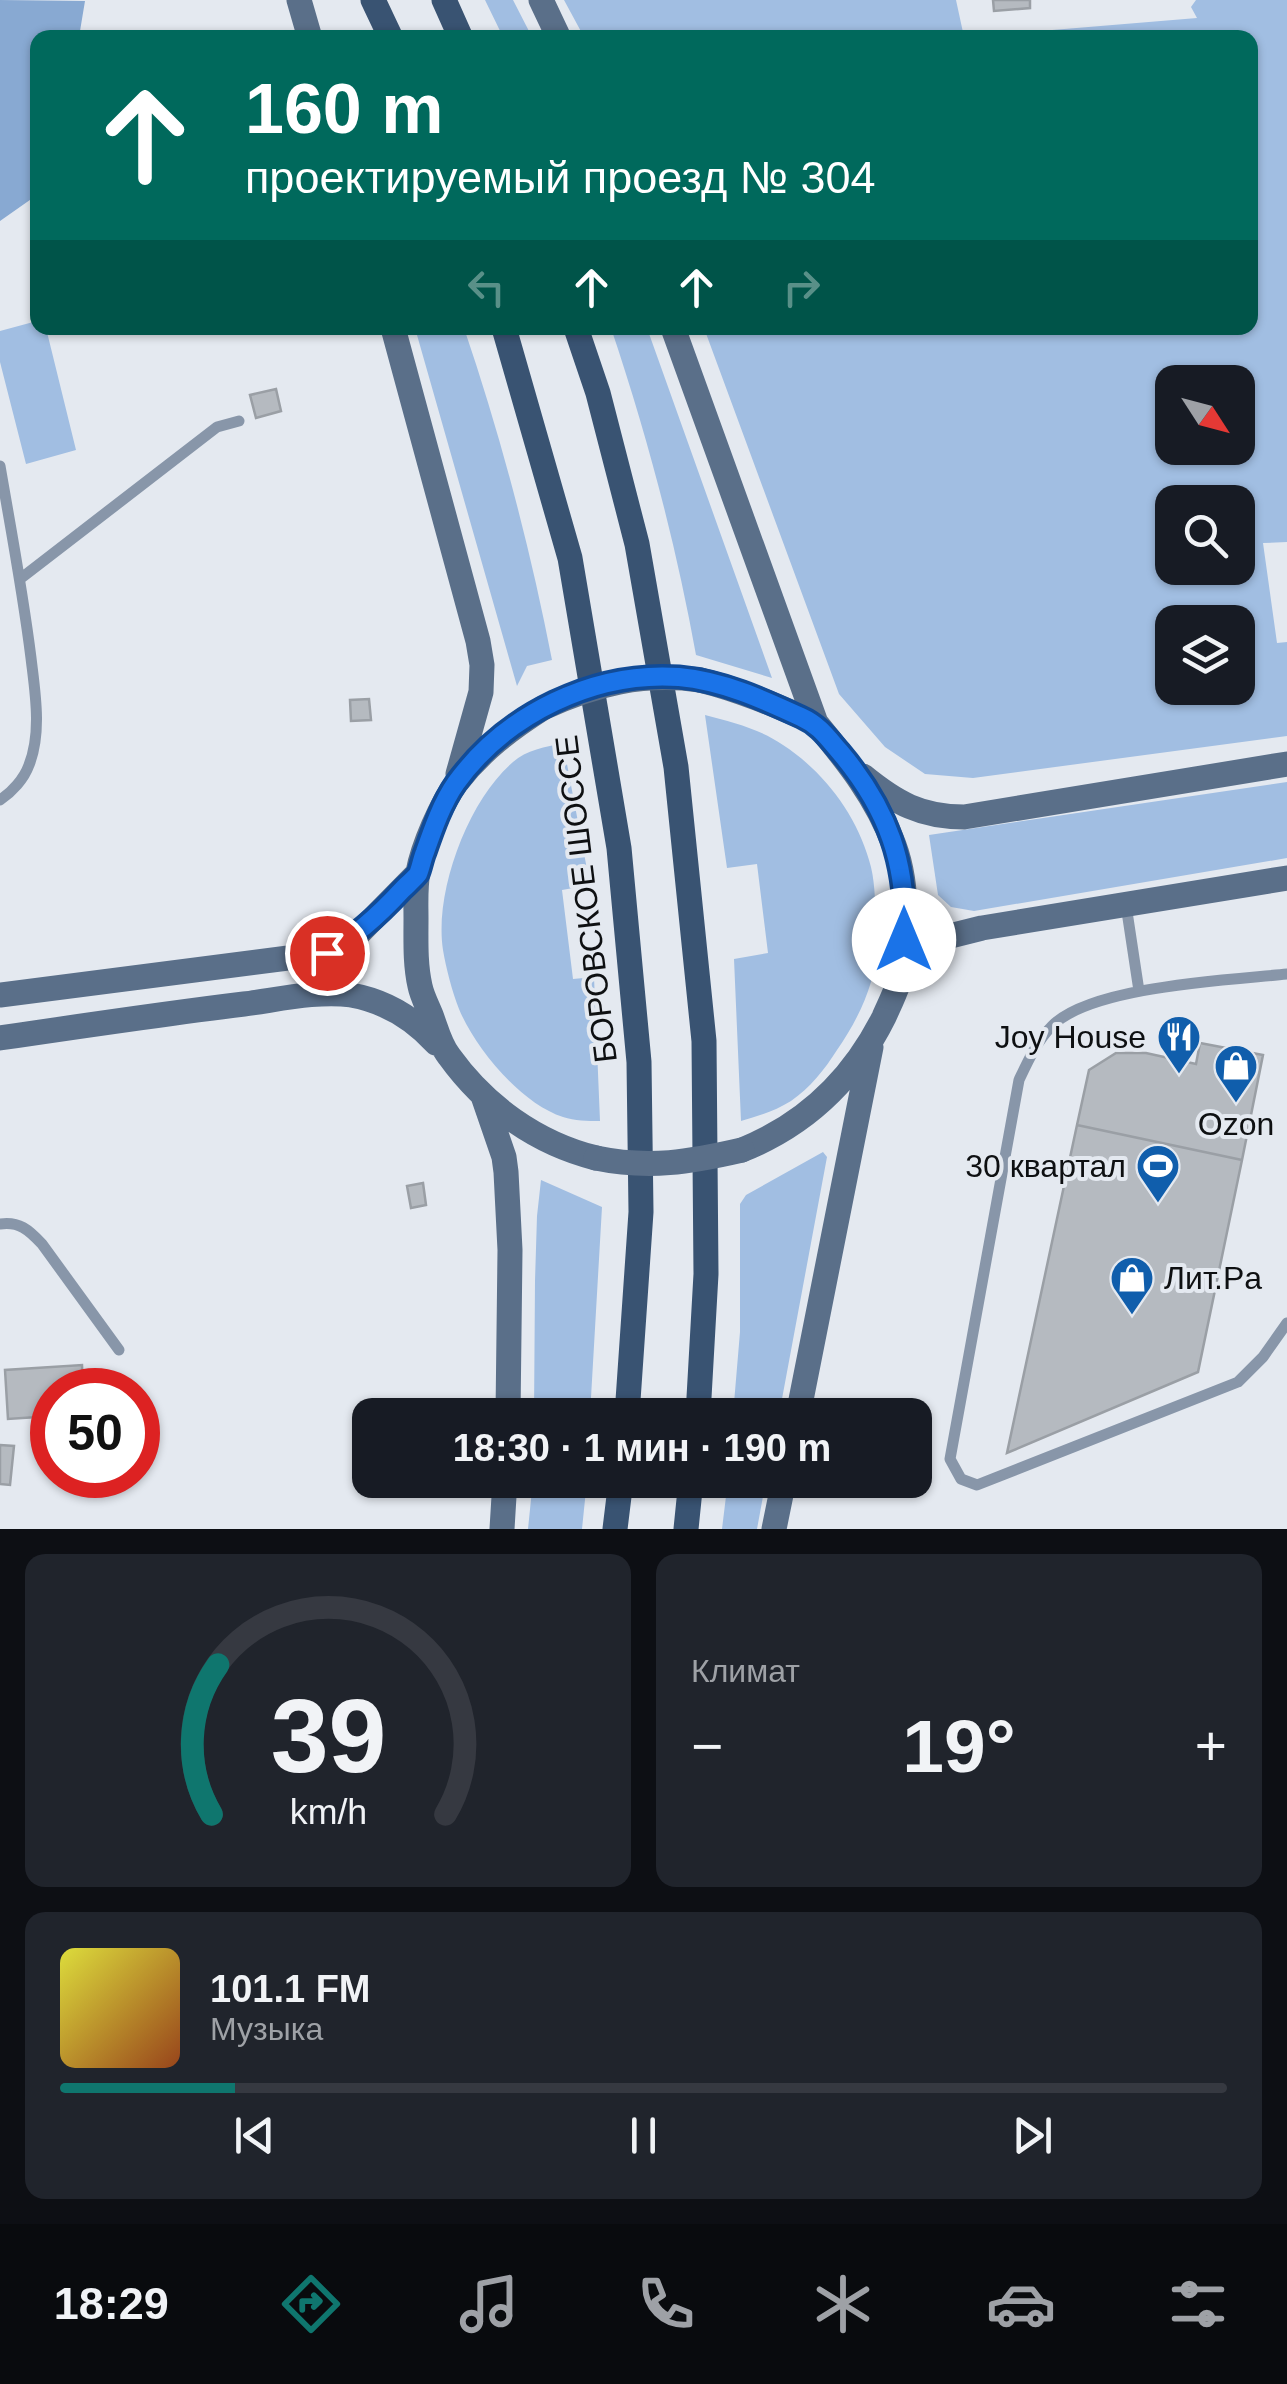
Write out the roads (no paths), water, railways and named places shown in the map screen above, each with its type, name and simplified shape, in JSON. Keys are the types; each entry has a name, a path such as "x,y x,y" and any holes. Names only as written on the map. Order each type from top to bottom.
{"main road":[{"path":"299,0 308,30"},
{"path":"373,0 387,30"},
{"path":"444,0 457,30"},
{"path":"541,0 554,30"},
{"path":"395,335 482,665 479,702 456,784 434,827 418,874 416,958 420,990 446,1054"},
{"name":"БОРОВСКОЕ ШОССЕ","path":"506,335 570,558 619,848 639,1062 640,1212 629,1398"},
{"path":"578,335 598,393 637,544 676,767 704,1041 706,1274 699,1398"},
{"path":"0,1038 300,996 348,994 398,1011 418,1024 483,1096 520,1125 560,1147 626,1162 678,1164 742,1150 808,1115 846,1079 873,1039 903,965 906,914 902,873 886,825 854,769 816,723 676,335"},
{"path":"456,784 487,748 543,708 588,689 629,679 648,676 700,680 764,699 816,723"},
{"path":"854,769 912,810 964,817 1287,764"},
{"path":"0,995 327,953 357,935 418,874"},
{"path":"903,965 934,940 948,936 1287,878"},
{"path":"802,1398 873,1039"},
{"path":"483,1096 506,1172 510,1250 508,1398"},
{"path":"502,1529 504,1498"},
{"path":"616,1529 619,1498"},
{"path":"686,1529 689,1498"},
{"path":"774,1529 780,1498"}],"lane":[{"path":"20,579 217,427 239,421"},
{"path":"0,466 36,704 29,768 11,793 0,800"},
{"path":"1126,905 1138,991"},
{"path":"1287,974 1138,991 1081,1008 1053,1024 1032,1052 1019,1080 950,1459 961,1479 977,1486 1238,1382 1263,1357 1287,1323"},
{"path":"0,1224 11,1222 28,1229 118,1350"}],"place":[{"name":"Joy House","path":"1179,1075"},
{"name":"Ozon","path":"1236,1104"},
{"name":"30 квартал","path":"1158,1204"},
{"name":"Лит.Рa","path":"1132,1316"}]}
